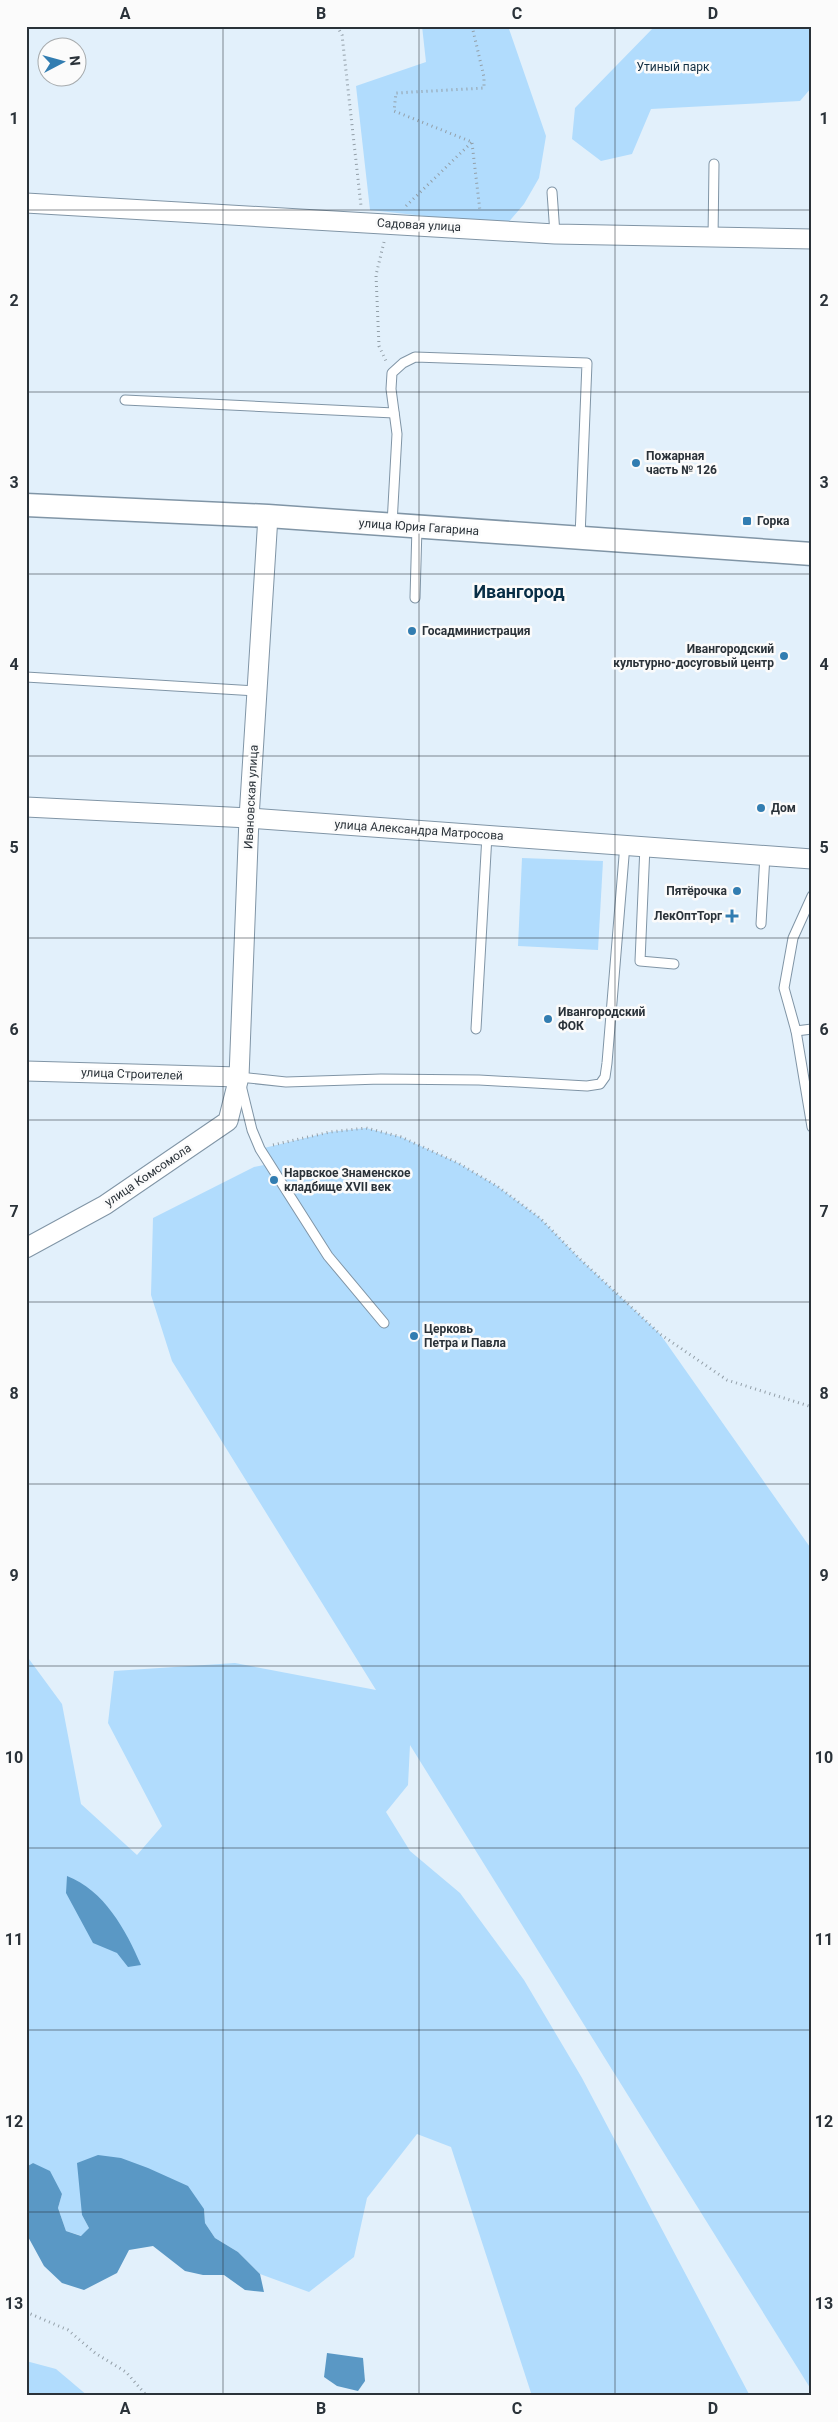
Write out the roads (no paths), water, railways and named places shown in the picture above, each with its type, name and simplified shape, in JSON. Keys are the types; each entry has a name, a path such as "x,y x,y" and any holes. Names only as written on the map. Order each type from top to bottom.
{"street":[{"name":"Садовая улица","path":"26,203 482,228 555,234 812,239"},
{"name":"улица Юрия Гагарина","path":"26,505 268,516 812,554"},
{"name":"Ивановская улица","path":"239,1077 249,818 268,516"},
{"name":"улица Александра Матросова","path":"26,807 249,818 812,859"},
{"name":"улица Строителей","path":"26,1071 239,1077"},
{"name":"улица Комсомола","path":"26,1248 105,1205 228,1121 239,1077"}],"lane":[{"path":"713,238 714,164"},
{"path":"552,192 555,234"},
{"path":"392,525 397,434 391,389 392,373 403,362 415,357 587,363 580,538"},
{"path":"125,400 394,413"},
{"path":"415,598 418,526"},
{"path":"26,677 257,691"},
{"path":"476,1029 488,835"},
{"path":"384,1323 328,1256 260,1149 252,1130 239,1077 286,1082 390,1079 479,1080 587,1086 600,1084 605,1077 607,1063 625,844"},
{"path":"645,846 640,961 674,964"},
{"path":"762,924 765,855"},
{"path":"812,896 793,938 784,988 796,1031 812,1127"},
{"path":"796,1031 812,1029"}],"place":[{"name":"Пожарная часть № 126","path":"636,463"},
{"name":"Горка","path":"747,521"},
{"name":"Госадминистрация","path":"412,631"},
{"name":"Ивангородский культурно-досуговый центр","path":"784,656"},
{"name":"Дом","path":"761,808"},
{"name":"Пятёрочка","path":"737,891"},
{"name":"ЛекОптТорг","path":"732,916"},
{"name":"Ивангородский ФОК","path":"548,1019"},
{"name":"Нарвское Знаменское кладбище XVII век","path":"274,1180"},
{"name":"Церковь Петра и Павла","path":"414,1336"}],"district":[{"name":"Ивангород","path":"519,592"}],"park label":[{"name":"Утиный парк","path":"673,67"}]}
